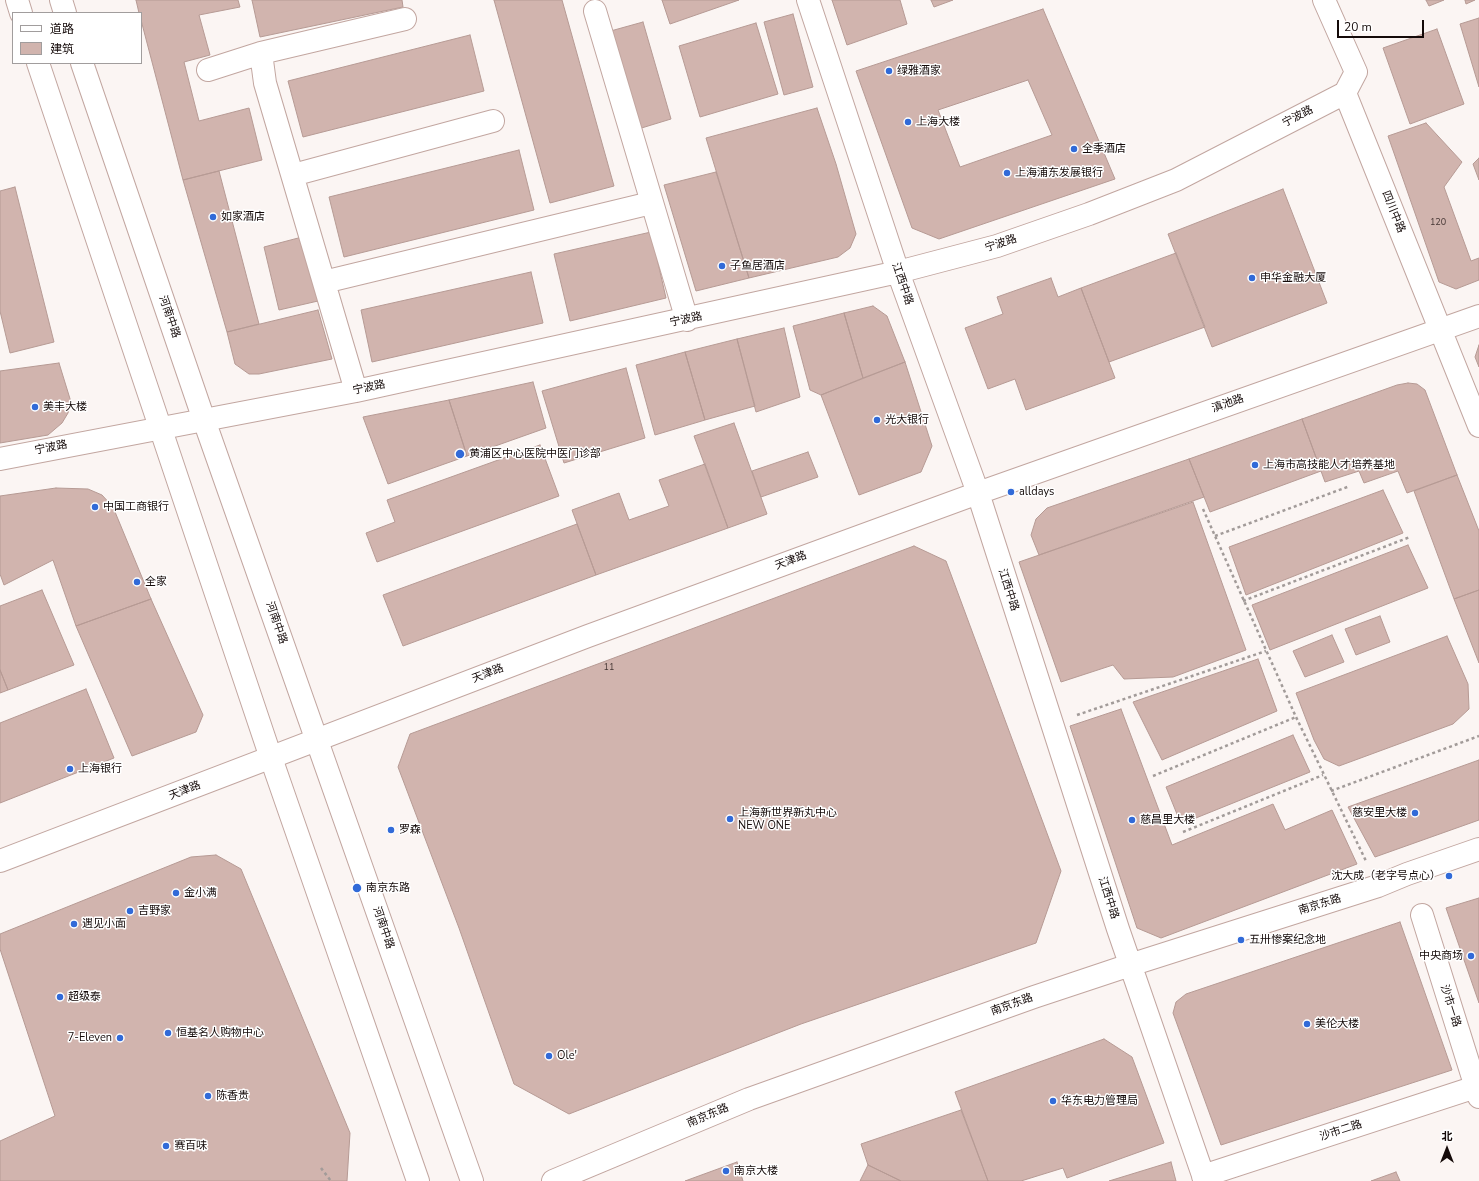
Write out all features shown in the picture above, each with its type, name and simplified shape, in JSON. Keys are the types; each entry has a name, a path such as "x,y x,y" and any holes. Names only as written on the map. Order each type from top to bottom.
{"street":[{"path":"16,0 21,12"},
{"path":"61,0 65,12"},
{"name":"江西中路","path":"808,0 898,272 978,493 1051,724 1130,965 1204,1179"},
{"path":"1324,0 1356,72 1345,93"},
{"path":"595,10 651,203 687,320"},
{"path":"208,70 261,52 406,19"},
{"path":"261,52 265,83 356,390"},
{"path":"38,64 271,758 418,1181"},
{"name":"河南中路","path":"82,64 204,420 472,1181"},
{"name":"宁波路","path":"0,459 356,390 687,320 898,272 997,246 1089,214 1176,180 1345,93"},
{"name":"四川中路","path":"1345,93 1479,426"},
{"path":"293,175 493,121"},
{"path":"324,282 651,203"},
{"name":"滇池路","path":"978,493 1479,316"},
{"name":"天津路","path":"0,861 588,636 978,493"},
{"name":"南京东路","path":"553,1181 749,1099 1130,965 1378,886 1407,874 1479,849"},
{"name":"沙市一路","path":"1422,916 1478,1090"},
{"name":"沙市二路","path":"1204,1179 1478,1090"}],"path":[{"path":"1214,536 1350,486"},
{"path":"1203,509 1296,717 1366,861"},
{"path":"1243,601 1410,537"},
{"path":"1051,724 1266,651"},
{"path":"1153,776 1296,717"},
{"path":"1331,791 1479,736"},
{"path":"1183,832 1323,775"},
{"path":"321,1168 331,1181"}],"building":[{"path":"136,0 238,0 240,7 199,15 210,55 184,62 199,121 249,108 262,160 183,180 142,24 142,12 139,12"},
{"path":"252,0 402,0 403,7 260,37"},
{"path":"494,0 562,0 614,186 550,203"},
{"path":"662,0 739,0 670,24"},
{"path":"832,0 900,0 907,24 847,45"},
{"path":"931,0 953,0 934,7"},
{"path":"1426,0 1444,0 1429,6"},
{"path":"1465,0 1475,0 1466,4"},
{"name":"上海大楼","path":"1043,9 1115,179 939,239 912,228 856,71","holes":["1028,80 1052,135 960,167 938,110"]},
{"path":"793,14 813,87 784,95 764,22"},
{"path":"1479,18 1479,87 1460,24"},
{"path":"643,22 671,119 635,130 607,32"},
{"path":"756,23 778,94 700,117 679,46"},
{"path":"1437,29 1464,104 1410,124 1383,48"},
{"path":"470,35 484,91 303,137 288,81"},
{"path":"817,108 836,164 856,234 850,248 838,257 749,278 706,138"},
{"path":"1426,123 1462,162 1444,187 1471,261 1479,258 1479,280 1456,289 1439,282 1388,136"},
{"path":"519,150 534,210 344,257 329,197"},
{"path":"1479,158 1479,180 1473,164"},
{"path":"219,171 259,324 227,332 183,180"},
{"path":"716,172 749,278 696,291 664,185"},
{"path":"15,187 54,342 10,353 0,311 0,191"},
{"name":"申华金融大厦","path":"1283,189 1327,303 1212,347 1168,234"},
{"path":"651,232 666,298 570,321 554,254"},
{"path":"302,237 318,301 279,310 264,247"},
{"path":"1176,253 1205,327 1109,362 1081,288"},
{"path":"531,272 543,323 372,362 361,310"},
{"path":"1051,278 1058,297 1081,288 1115,378 1026,410 1015,379 988,389 965,328 1003,314 997,297"},
{"path":"873,306 887,316 905,362 863,378 844,313"},
{"path":"318,310 332,359 259,374 249,374 235,364 227,332"},
{"path":"844,313 863,378 821,395 810,390 793,326"},
{"path":"784,328 800,397 756,412 737,339"},
{"path":"737,339 755,406 705,420 685,352"},
{"path":"1479,345 1479,367 1475,357"},
{"path":"685,352 705,420 655,435 636,365"},
{"name":"光大银行","path":"905,362 932,446 921,472 859,495 821,395"},
{"name":"美丰大楼","path":"59,363 71,402 68,413 62,423 48,435 0,443 0,371"},
{"path":"626,368 645,438 564,463 542,391"},
{"path":"533,382 546,428 467,456 449,400"},
{"path":"1408,383 1417,384 1425,390 1457,475 1407,493 1398,471 1364,483 1359,471 1325,482 1302,419 1397,385"},
{"path":"449,400 467,456 388,484 363,417"},
{"name":"上海市高技能人才培养基地","path":"1302,419 1321,471 1210,512 1189,459"},
{"path":"734,423 767,514 728,528 694,436"},
{"path":"540,445 559,496 377,562 366,533 395,522 387,500"},
{"path":"808,452 818,477 761,497 752,471"},
{"path":"1189,459 1204,497 1039,555 1031,535 1036,519 1047,508"},
{"path":"705,464 728,528 596,575 572,510 619,493 629,520 669,506 659,480"},
{"path":"1457,475 1479,531 1479,590 1454,599 1414,491"},
{"path":"56,488 88,489 102,495 113,507 151,599 76,626 53,560 4,585 0,574 0,496"},
{"path":"1383,490 1403,533 1246,595 1229,547"},
{"path":"1193,502 1246,650 1173,677 1124,679 1113,665 1061,682 1019,562"},
{"path":"577,524 596,575 403,646 383,595"},
{"path":"1408,545 1428,588 1270,650 1252,605"},
{"name":"上海新世界新丸中心 NEW ONE","path":"914,546 946,561 1061,871 1036,943 801,1024 569,1114 514,1084 459,928 398,767 410,734"},
{"path":"42,590 74,665 8,690 0,670 0,606"},
{"path":"1479,590 1479,663 1454,599"},
{"path":"151,599 203,715 196,732 132,756 76,626"},
{"path":"1380,616 1390,642 1356,655 1345,629"},
{"path":"1332,635 1344,662 1305,677 1293,651"},
{"path":"1447,636 1468,684 1469,709 1453,724 1339,766 1324,759 1314,740 1296,693"},
{"path":"1258,659 1277,711 1162,760 1133,702"},
{"path":"0,670 8,690 0,693"},
{"path":"86,689 114,758 0,803 0,723"},
{"name":"慈昌里大楼","path":"1121,709 1172,845 1273,804 1285,830 1332,810 1357,864 1161,938 1137,928 1070,726"},
{"path":"1293,735 1310,772 1181,824 1166,787"},
{"name":"慈安里大楼","path":"1479,760 1479,820 1375,857 1348,807"},
{"name":"恒基名人购物中心","path":"216,855 241,869 350,1133 347,1181 0,1181 0,1141 55,1116 0,949 0,934 191,857"},
{"name":"中央商场","path":"1479,898 1479,1003 1446,908"},
{"name":"美伦大楼","path":"1400,922 1452,1070 1221,1145 1173,1013 1176,1002 1186,994"},
{"name":"华东电力管理局","path":"1104,1039 1132,1057 1164,1143 1067,1178 1063,1168 1021,1181 988,1181 955,1092"},
{"path":"961,1110 988,1181 901,1181 868,1165 861,1144"},
{"name":"南京大楼","path":"737,1162 743,1181 685,1181"},
{"path":"1171,1162 1176,1181 1109,1181"},
{"path":"868,1165 901,1181 860,1181"},
{"path":"1396,1172 1400,1181 1371,1181"}],"place":[{"name":"绿雅酒家","path":"889,71"},
{"name":"上海大楼","path":"908,122"},
{"name":"全季酒店","path":"1074,149"},
{"name":"上海浦东发展银行","path":"1007,173"},
{"name":"如家酒店","path":"213,217"},
{"name":"子鱼居酒店","path":"722,266"},
{"name":"申华金融大厦","path":"1252,278"},
{"name":"美丰大楼","path":"35,407"},
{"name":"光大银行","path":"877,420"},
{"name":"黄浦区中心医院中医门诊部","path":"460,454"},
{"name":"上海市高技能人才培养基地","path":"1255,465"},
{"name":"alldays","path":"1011,492"},
{"name":"中国工商银行","path":"95,507"},
{"name":"全家","path":"137,582"},
{"name":"上海银行","path":"70,769"},
{"name":"慈安里大楼","path":"1415,813"},
{"name":"上海新世界新丸中心 NEW ONE","path":"730,819"},
{"name":"慈昌里大楼","path":"1132,820"},
{"name":"罗森","path":"391,830"},
{"name":"沈大成（老字号点心）","path":"1449,876"},
{"name":"南京东路","path":"357,888"},
{"name":"金小满","path":"176,893"},
{"name":"吉野家","path":"130,911"},
{"name":"遇见小面","path":"74,924"},
{"name":"五卅惨案纪念地","path":"1241,940"},
{"name":"中央商场","path":"1471,956"},
{"name":"超级泰","path":"60,997"},
{"name":"美伦大楼","path":"1307,1024"},
{"name":"恒基名人购物中心","path":"168,1033"},
{"name":"7-Eleven","path":"120,1038"},
{"name":"Ole'","path":"549,1056"},
{"name":"陈香贵","path":"208,1096"},
{"name":"华东电力管理局","path":"1053,1101"},
{"name":"赛百味","path":"166,1146"},
{"name":"南京大楼","path":"726,1171"}]}
